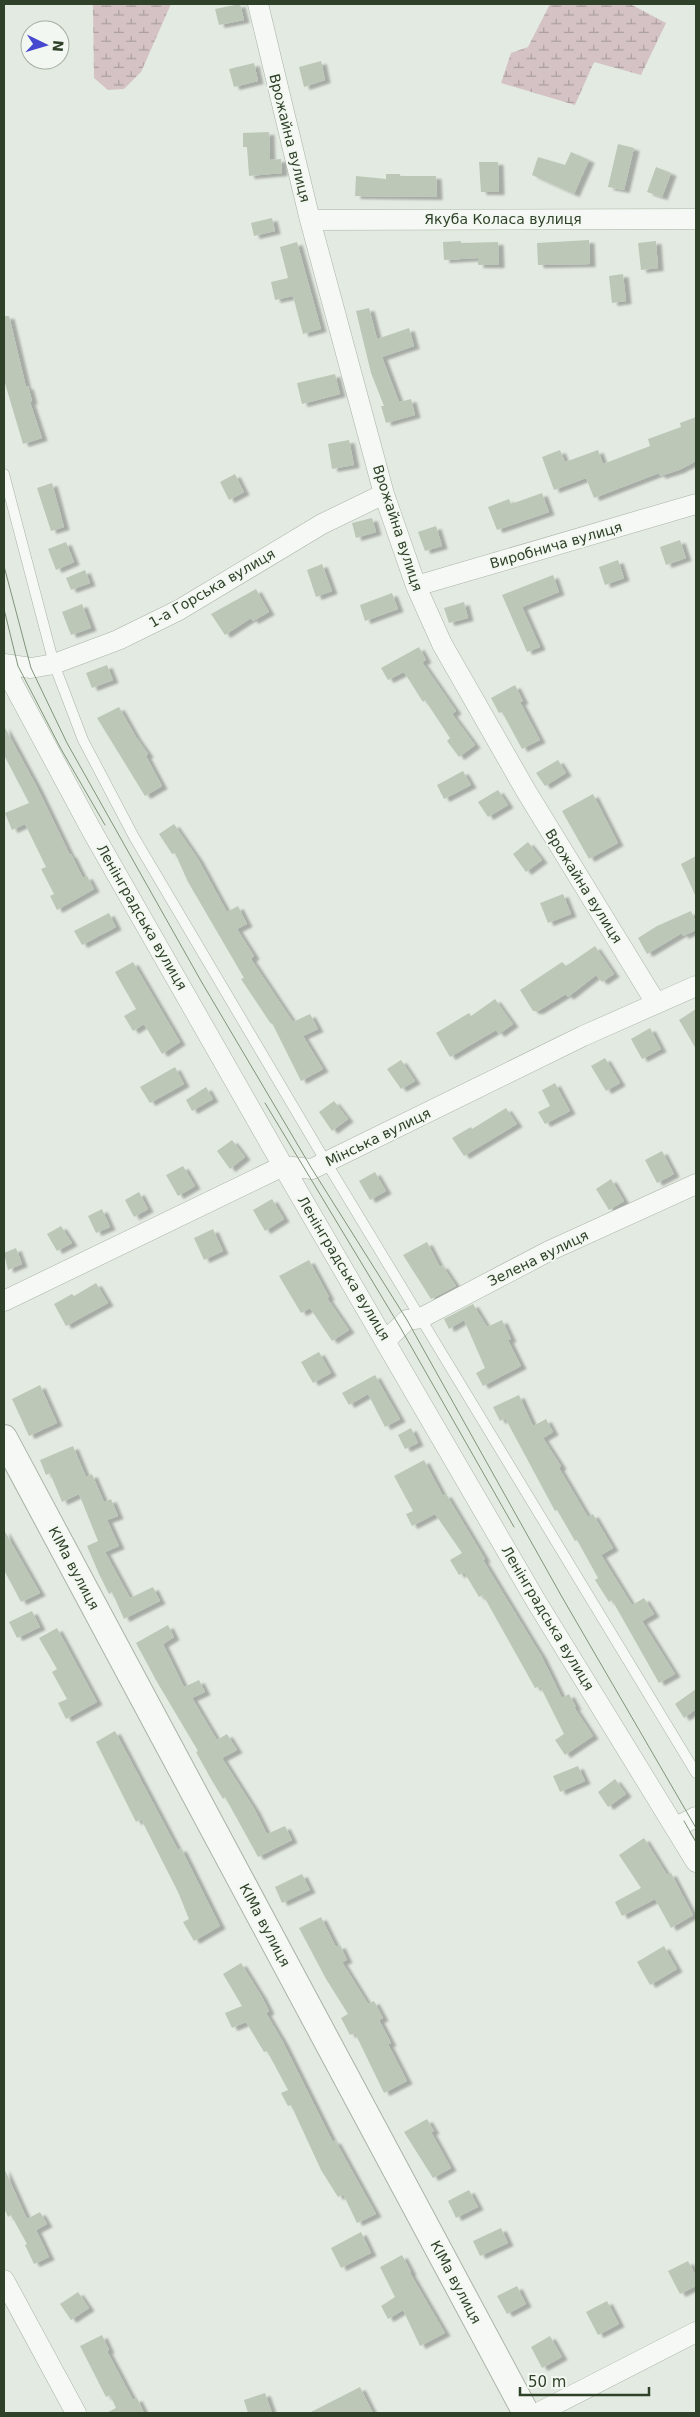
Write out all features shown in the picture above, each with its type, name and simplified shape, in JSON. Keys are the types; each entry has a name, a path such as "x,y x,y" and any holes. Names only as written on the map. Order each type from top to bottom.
{"street":[{"name":"Врожайна вулиця","path":"258,4 310,220 384,494 416,586 442,644 516,774 656,1003"},
{"name":"Якуба Коласа вулиця","path":"310,220 696,219"},
{"name":"1-а Горська вулиця","path":"4,666 31,668 54,664 118,640 179,610 322,524 384,494"},
{"name":"Виробнича вулиця","path":"416,586 696,504"},
{"name":"Ленінградська вулиця","path":"4,666 92,831 283,1166 386,1340 536,1601 696,1862"},
{"name":"Мінська вулиця","path":"283,1166 312,1169 584,1036 696,986"},
{"path":"4,1301 283,1166"},
{"name":"Зелена вулиця","path":"386,1340 407,1320 421,1318 549,1251 696,1184"},
{"name":"КІМа вулиця","path":"4,1438 526,2413"},
{"path":"676,1827 696,1817"},
{"path":"4,2280 76,2413"},
{"path":"538,2413 696,2332"}],"lane":[{"path":"4,474 54,664 83,740 134,837 326,1162 696,1774"}],"green space":[{"path":"93,4 171,4 141,72 124,89 108,90 94,78"},
{"path":"550,4 630,4 666,23 641,75 594,62 575,105 501,83 511,53 528,47"}],"building":[{"path":"240,4 244,20 219,25 215,9"},
{"path":"321,61 325,80 304,87 299,67"},
{"path":"254,63 258,81 234,87 229,69"},
{"path":"269,132 270,160 281,159 282,173 249,176 247,147 243,147 243,133"},
{"path":"618,144 634,148 624,190 608,187"},
{"path":"571,152 589,160 574,194 532,175 538,157 565,165"},
{"path":"479,162 498,162 499,192 481,192"},
{"path":"656,167 671,173 662,197 647,192"},
{"path":"386,174 436,176 437,197 355,196 356,176 386,179"},
{"path":"272,218 275,231 254,236 251,223"},
{"path":"589,240 590,264 538,265 537,243"},
{"path":"461,241 461,243 498,242 499,265 478,265 478,258 444,260 443,242"},
{"path":"656,241 658,268 641,270 638,243"},
{"path":"297,242 321,329 303,334 293,296 275,300 271,282 288,278 280,247"},
{"path":"623,274 626,301 612,303 609,276"},
{"path":"369,308 377,339 409,328 414,346 382,357 399,402 411,399 415,415 386,423 381,406 384,406 371,373 356,311"},
{"path":"4,316 9,316 26,387 28,386 32,401 30,402 42,438 23,444 4,380"},
{"path":"335,374 340,394 302,404 297,383"},
{"path":"696,417 696,461 679,470 660,476 659,473 594,498 586,478 554,490 542,457 560,450 565,462 598,450 603,464 650,446 648,439 681,427 680,423"},
{"path":"349,440 354,465 332,469 328,444"},
{"path":"235,474 244,492 229,500 220,482"},
{"path":"52,483 64,527 51,531 37,488"},
{"path":"542,493 549,512 497,530 488,507 509,499 511,504"},
{"path":"372,518 376,532 356,538 352,523"},
{"path":"436,526 442,546 425,551 418,532"},
{"path":"680,540 686,558 666,565 660,547"},
{"path":"66,542 74,562 56,570 48,549"},
{"path":"618,560 624,578 605,585 599,567"},
{"path":"322,564 332,591 316,597 307,570"},
{"path":"85,570 90,583 71,590 66,578"},
{"path":"553,575 559,592 522,607 540,647 527,652 502,595"},
{"path":"256,589 269,612 253,621 251,618 225,635 211,614"},
{"path":"392,593 398,609 365,621 360,605"},
{"path":"464,602 468,618 449,623 444,608"},
{"path":"82,604 91,628 71,635 62,612"},
{"path":"419,647 426,660 422,662 456,711 452,714 475,745 459,757 447,741 450,738 425,700 423,702 404,672 388,680 381,668"},
{"path":"107,665 113,680 92,688 86,673"},
{"path":"515,685 523,701 520,702 540,740 522,749 502,712 499,713 491,698"},
{"path":"119,707 148,754 146,756 162,786 145,796 97,718"},
{"path":"4,726 37,787 70,855 83,878 87,876 94,889 57,910 50,896 54,894 41,869 46,867 25,824 12,830 5,813 29,803 4,755"},
{"path":"558,760 566,773 545,786 536,773"},
{"path":"463,771 471,785 444,799 437,785"},
{"path":"498,790 508,805 488,817 478,802"},
{"path":"593,794 618,843 589,859 562,811"},
{"path":"174,824 198,859 227,912 238,906 247,924 237,929 254,956 251,959 293,1022 310,1014 318,1029 303,1036 323,1069 301,1081 272,1023 241,979 244,978 188,882 175,853 172,854 159,834"},
{"path":"528,842 542,860 526,872 513,854"},
{"path":"696,856 696,897 681,864"},
{"path":"563,894 571,914 548,923 540,903"},
{"path":"691,911 696,923 696,930 683,936 682,933 647,954 638,938 657,926"},
{"path":"109,913 116,927 82,945 74,931"},
{"path":"595,946 614,974 602,982 596,975 568,997 566,994 538,1011 533,1011 520,990 562,962 566,966"},
{"path":"133,962 180,1042 162,1054 144,1024 133,1031 124,1016 136,1009 115,972"},
{"path":"495,999 513,1024 499,1034 496,1030 450,1057 436,1033 469,1013 471,1016"},
{"path":"696,1009 696,1049 679,1020"},
{"path":"650,1028 661,1049 642,1059 631,1039"},
{"path":"605,1058 620,1083 606,1091 591,1066"},
{"path":"401,1060 415,1081 401,1089 387,1069"},
{"path":"175,1067 184,1084 150,1103 140,1087"},
{"path":"555,1083 570,1111 545,1124 538,1112 550,1106 542,1090"},
{"path":"206,1087 213,1099 192,1111 186,1100"},
{"path":"334,1101 348,1119 332,1131 319,1112"},
{"path":"506,1108 517,1124 464,1156 452,1138 471,1127 472,1129"},
{"path":"232,1140 245,1157 230,1169 217,1151"},
{"path":"662,1151 674,1174 657,1183 645,1160"},
{"path":"183,1166 195,1186 178,1196 166,1175"},
{"path":"375,1172 386,1191 370,1200 359,1181"},
{"path":"611,1179 624,1201 609,1210 596,1189"},
{"path":"139,1192 148,1209 134,1217 125,1200"},
{"path":"272,1199 284,1219 265,1231 253,1210"},
{"path":"102,1209 110,1227 96,1233 88,1216"},
{"path":"61,1226 72,1243 57,1251 47,1234"},
{"path":"213,1229 223,1251 204,1260 194,1238"},
{"path":"427,1242 440,1267 442,1265 456,1286 431,1299 403,1255"},
{"path":"16,1248 22,1264 8,1270 4,1253"},
{"path":"309,1260 329,1297 327,1298 349,1330 332,1341 310,1308 301,1313 279,1276"},
{"path":"96,1283 108,1303 66,1326 54,1304 72,1294 74,1296"},
{"path":"473,1304 487,1327 502,1320 511,1339 508,1340 521,1366 483,1386 476,1373 485,1368 464,1320 449,1329 444,1319"},
{"path":"319,1352 331,1373 313,1383 301,1362"},
{"path":"375,1375 400,1419 385,1427 368,1394 349,1405 342,1393"},
{"path":"40,1385 57,1423 29,1436 12,1399"},
{"path":"519,1395 533,1426 546,1419 553,1432 543,1438 561,1466 559,1468 588,1517 593,1514 613,1548 601,1555 632,1605 644,1598 654,1614 642,1621 675,1674 659,1683 612,1600 609,1602 595,1580 598,1578 577,1540 575,1541 557,1510 555,1511 505,1418 500,1421 493,1407"},
{"path":"411,1428 418,1443 405,1449 398,1435"},
{"path":"73,1446 86,1477 92,1474 104,1502 111,1499 118,1516 107,1520 119,1546 105,1552 130,1598 153,1587 160,1601 124,1619 112,1592 109,1594 87,1546 98,1541 79,1494 62,1502 50,1473 46,1475 40,1460"},
{"path":"424,1460 443,1496 446,1494 485,1559 483,1560 542,1657 562,1698 569,1694 576,1707 574,1707 593,1736 565,1755 555,1740 564,1734 540,1686 535,1688 483,1595 479,1597 464,1572 459,1575 450,1560 462,1553 435,1514 412,1526 406,1514 413,1511 394,1476"},
{"path":"4,1530 40,1593 21,1602 4,1570"},
{"path":"32,1611 40,1627 17,1638 9,1622"},
{"path":"168,1625 174,1637 163,1644 184,1687 199,1680 205,1692 192,1698 217,1740 227,1734 237,1750 222,1758 255,1810 267,1834 285,1826 292,1840 258,1857 225,1797 223,1799 211,1779 196,1752 198,1751 136,1643"},
{"path":"57,1628 97,1702 66,1719 58,1703 67,1699 52,1672 57,1669 39,1638"},
{"path":"696,1689 696,1709 684,1718 675,1704"},
{"path":"115,1731 178,1850 181,1848 220,1926 194,1941 183,1922 189,1919 178,1892 141,1819 136,1822 96,1742"},
{"path":"578,1766 585,1781 560,1792 553,1776"},
{"path":"615,1779 626,1794 608,1807 598,1792"},
{"path":"644,1838 667,1875 671,1873 693,1915 671,1928 655,1899 622,1916 615,1902 641,1888 619,1855"},
{"path":"302,1874 310,1890 282,1903 275,1887"},
{"path":"321,1917 336,1947 340,1945 347,1960 342,1962 368,2004 374,2001 383,2018 379,2020 391,2043 388,2044 407,2081 384,2093 355,2033 350,2035 341,2018 348,2014 326,1979 299,1928"},
{"path":"664,1946 677,1969 650,1985 637,1962"},
{"path":"241,1963 262,1997 269,2011 266,2013 283,2042 333,2142 335,2140 376,2214 357,2223 343,2194 338,2197 321,2170 291,2105 288,2106 281,2093 288,2090 267,2051 264,2052 246,2022 232,2028 225,2013 242,2006 223,1974"},
{"path":"427,2119 434,2131 431,2132 451,2168 433,2178 404,2132"},
{"path":"4,2168 27,2219 40,2212 47,2224 36,2230 49,2257 34,2264 25,2245 27,2244 11,2215 8,2217 4,2208"},
{"path":"469,2190 478,2207 456,2218 448,2201"},
{"path":"501,2228 508,2243 480,2256 473,2241"},
{"path":"361,2232 371,2253 341,2268 331,2248"},
{"path":"402,2255 410,2273 445,2333 420,2346 403,2310 388,2319 381,2306 395,2297 380,2267"},
{"path":"688,2261 696,2276 696,2286 680,2294 668,2271"},
{"path":"517,2286 526,2304 507,2314 497,2296"},
{"path":"78,2292 89,2308 71,2320 60,2304"},
{"path":"607,2301 619,2324 598,2335 586,2312"},
{"path":"102,2335 109,2350 107,2351 133,2400 137,2398 144,2413 106,2413 116,2408 110,2395 106,2397 80,2346"},
{"path":"550,2336 562,2357 542,2368 531,2347"},
{"path":"360,2387 373,2413 309,2413"},
{"path":"265,2393 272,2413 248,2413 244,2400"}],"tram line":[{"path":"4,566 31,668 67,743 201,981 312,1169 407,1320 562,1597 696,1828"},
{"path":"4,609 18,666 61,749 105,825"},
{"path":"265,1103 400,1327 514,1527"},
{"path":"684,1821 696,1842"}]}
